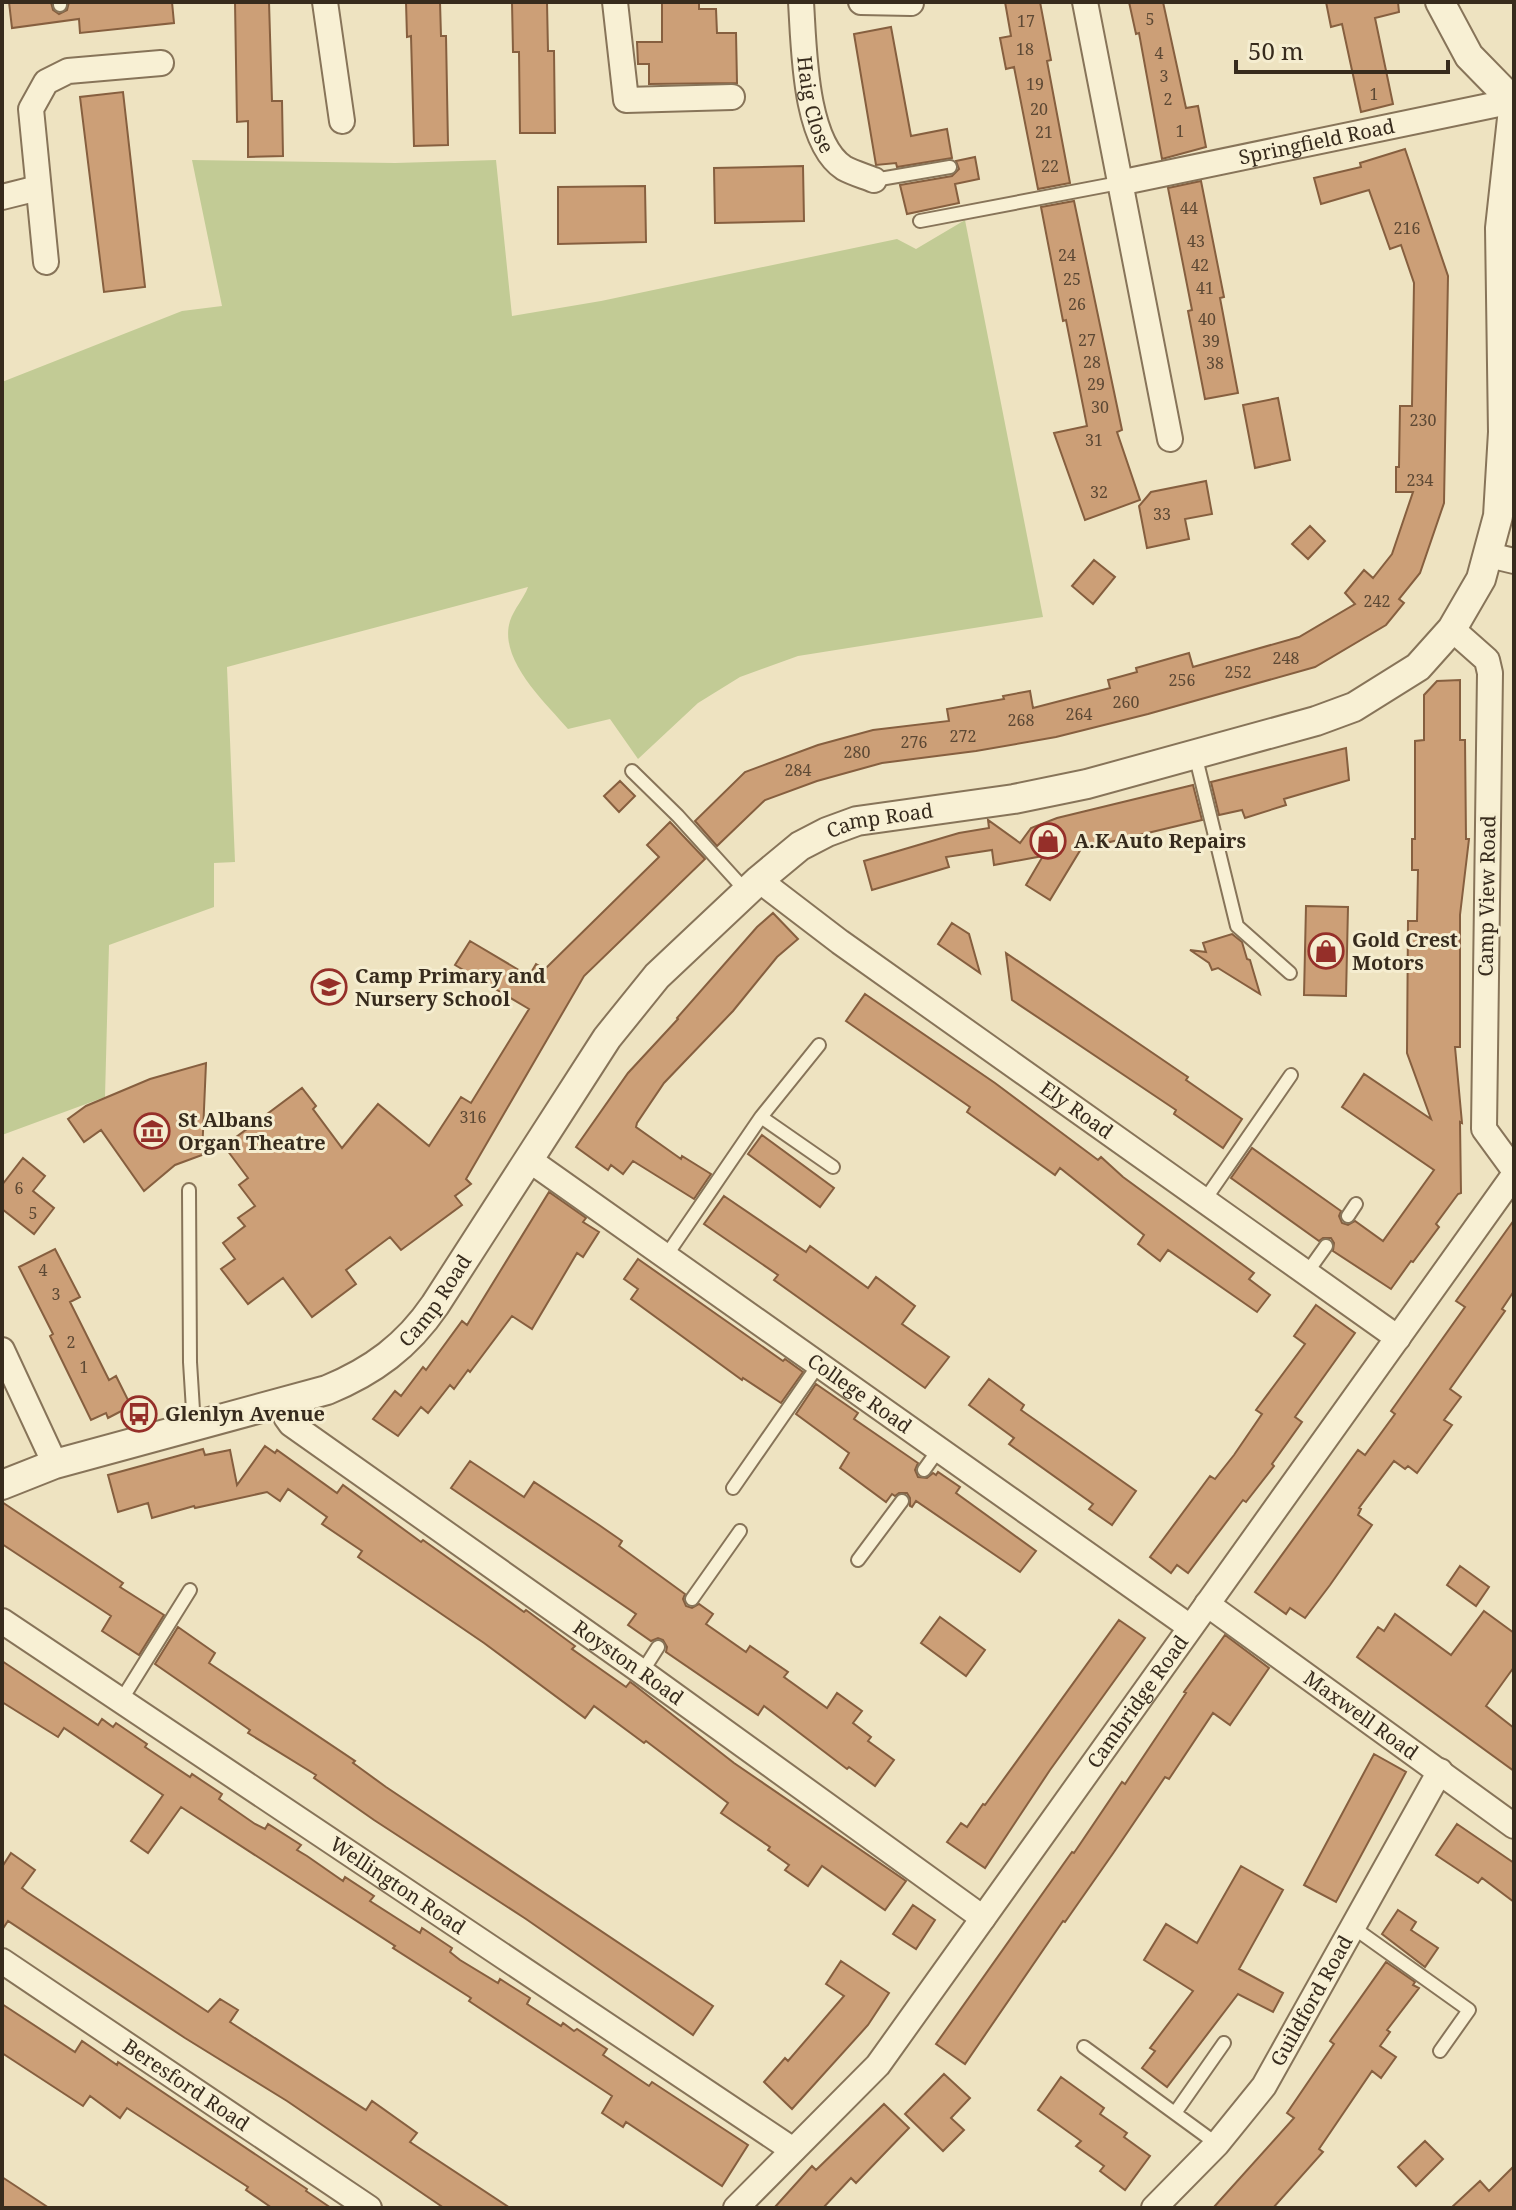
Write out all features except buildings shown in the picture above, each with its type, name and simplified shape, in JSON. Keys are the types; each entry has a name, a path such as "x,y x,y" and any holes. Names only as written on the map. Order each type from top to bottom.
{"street":[{"path":"325,2 342,121"},
{"path":"615,2 626,100 732,97"},
{"name":"Haig Close","path":"801,2 814,124 824,148 844,168 874,180"},
{"path":"861,2 911,3"},
{"path":"1085,2 1170,439"},
{"path":"1440,2 1469,56 1514,101"},
{"path":"46,262 31,109 46,82 68,71 161,63"},
{"name":"Springfield Road","path":"1119,183 1514,101"},
{"name":"Camp Road","path":"2,1485 55,1464 327,1390 353,1379 401,1347 435,1305 607,1038 657,976 753,885 800,846 857,821 1014,799 1087,784 1316,721 1354,707 1418,667 1452,629 1481,579 1502,558 1498,516 1507,324 1500,228 1514,101"},
{"path":"2,197 38,188"},
{"name":"Camp View Road","path":"1452,629 1487,660 1490,673 1484,1129 1514,1173"},
{"name":"Ely Road","path":"753,885 840,942 1398,1338"},
{"name":"College Road","path":"528,1159 1190,1627"},
{"name":"Cambridge Road","path":"736,2208 878,2065 1514,1173"},
{"path":"2,1350 55,1464"},
{"name":"Royston Road","path":"283,1401 286,1417 291,1424 983,1918"},
{"name":"Maxwell Road","path":"1207,1604 1514,1826"},
{"name":"Wellington Road","path":"2,1621 793,2150"},
{"name":"Guildford Road","path":"1154,2208 1217,2144 1264,2086 1440,1771"},
{"name":"Beresford Road","path":"2,1961 369,2208"}],"lane":[{"path":"874,180 950,167"},
{"path":"920,221 1119,183"},
{"path":"1195,754 1237,926 1290,973"},
{"path":"632,771 753,885"},
{"path":"666,1256 761,1117 819,1045"},
{"path":"1204,1201 1291,1075"},
{"path":"761,1117 833,1167"},
{"path":"189,1190 190,1362 194,1426"},
{"path":"1348,1216 1356,1204"},
{"path":"1306,1274 1326,1246"},
{"path":"733,1488 819,1364"},
{"path":"924,1470 939,1449"},
{"path":"858,1560 902,1501"},
{"path":"692,1599 740,1531"},
{"path":"122,1699 190,1590"},
{"path":"642,1672 658,1647"},
{"path":"1354,1928 1469,2010 1440,2051"},
{"path":"1175,2113 1224,2043"},
{"path":"1084,2047 1217,2144"}],"green space":[{"path":"192,160 395,163 496,160 512,316 601,301 897,239 916,249 965,220 1043,617 798,656 740,677 698,703 638,759 610,719 568,729 526,680 511,651 508,636 510,621 528,587 227,667 235,862 214,863 214,907 109,945 105,1097 2,1135 2,382 182,311 222,306"}],"place":[{"name":"A.K Auto Repairs","path":"1048,841"},
{"name":"Gold Crest Motors","path":"1326,951"},
{"name":"Camp Primary and Nursery School","path":"329,987"},
{"name":"St Albans Organ Theatre","path":"152,1131"},
{"name":"Glenlyn Avenue","path":"139,1414"}]}
